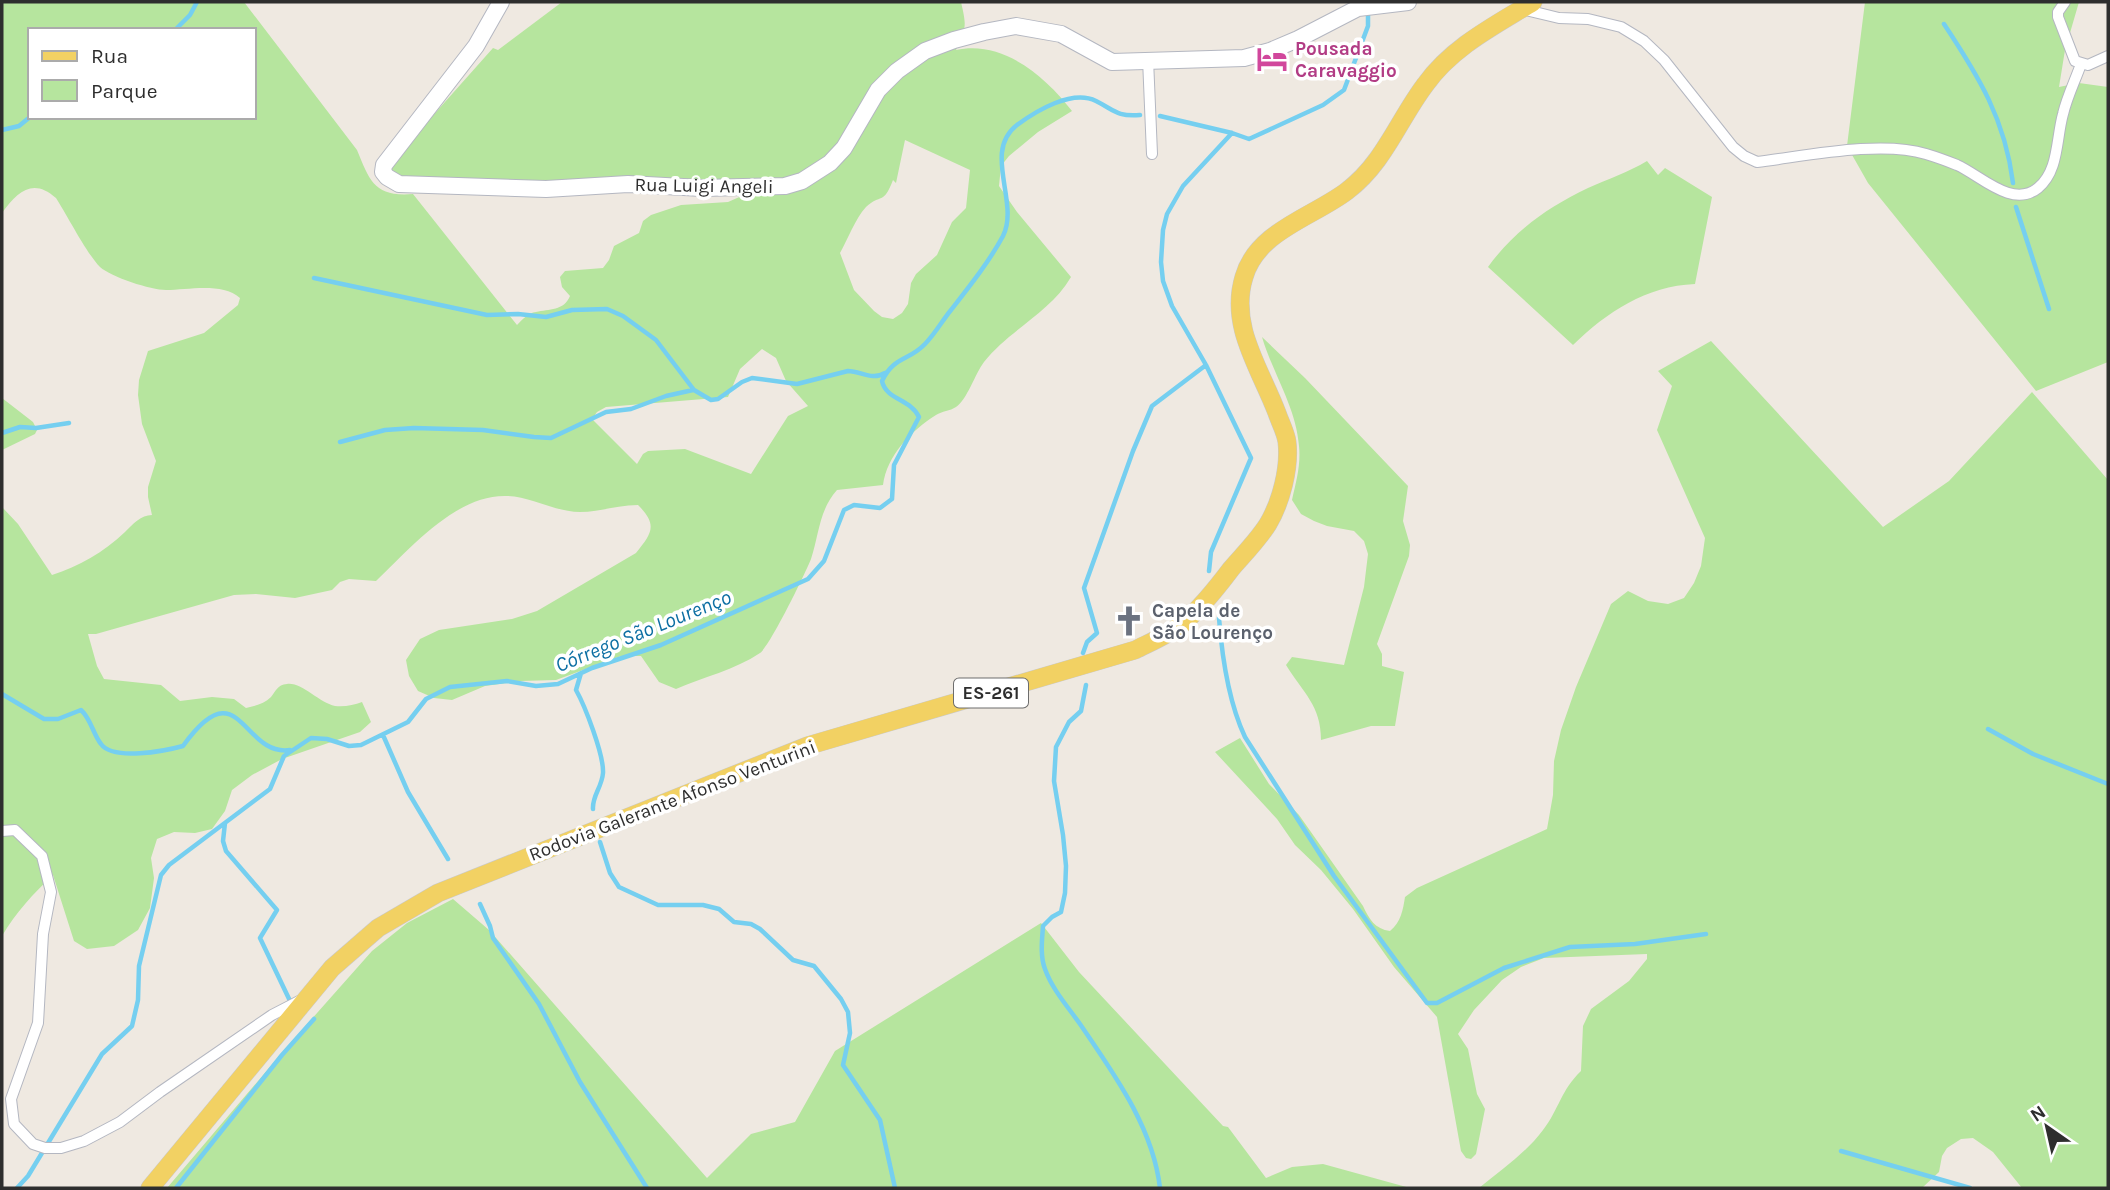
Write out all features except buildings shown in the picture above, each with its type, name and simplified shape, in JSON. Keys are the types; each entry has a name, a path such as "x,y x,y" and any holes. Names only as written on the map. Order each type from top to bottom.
{"main road":[{"name":"Rodovia Galerante Afonso Venturini","path":"150,1188 309,996 351,950 378,928 438,893 794,750 1101,662 1135,650 1179,626 1201,607 1268,524 1279,499 1287,467 1287,441 1268,389 1245,339 1239,316 1240,291 1245,273 1257,253 1277,234 1365,177 1380,159 1424,85 1442,64 1462,46 1527,5"}],"street":[{"name":"Rua Luigi Angeli","path":"501,2 476,46 384,165 383,172 393,181 400,184 546,189 628,184 702,188 785,186 802,181 830,163 844,148 878,90 897,71 925,51 954,40 1016,26 1061,34 1112,62 1244,58 1298,39 1358,8 1400,3"},
{"path":"2065,2 2057,17 2075,61 2081,64 2095,63 2108,56"},
{"path":"1527,5 1559,18 1588,19 1621,27 1644,41 1664,60 1732,147 1757,162 1888,147 1923,153 1958,165 1998,189 2015,195 2026,195 2038,189 2048,178 2053,168 2063,114 2081,64"},
{"path":"1148,59 1152,154"},
{"path":"2,831 15,830 42,856 51,892 43,934 38,1023 11,1099 15,1124 33,1144 45,1148 61,1148 84,1141 120,1122 272,1015 309,996"}],"green space":[{"path":"2,2 244,2 357,150 370,179 382,190 390,193 413,194 517,325 530,314 564,304 570,296 562,287 560,277 565,271 603,268 614,246 639,233 643,221 651,215 681,205 728,202 753,191 431,188 392,173 388,166 493,48 498,50 562,2 961,2 965,27 956,50 990,50 1006,56 1036,74 1072,111 1038,132 1009,156 1001,166 999,186 1071,277 1052,301 994,350 977,373 960,404 938,414 909,436 889,464 883,485 837,490 826,506 811,559 787,609 765,648 750,659 676,689 659,682 641,656 621,656 556,680 485,686 452,700 434,698 418,691 409,676 406,660 420,639 439,630 512,619 537,611 636,553 649,534 648,518 638,505 580,512 507,496 488,498 452,514 419,540 376,581 349,579 340,582 332,590 295,598 234,595 88,634 97,666 104,679 161,685 180,701 212,697 234,699 246,708 265,701 281,686 293,684 335,706 362,702 371,722 360,732 282,759 252,775 232,790 225,811 212,829 195,833 174,832 157,839 151,858 154,878 150,908 138,930 114,946 87,949 74,941 53,875 25,904 2,936 2,507 18,524 52,575 90,558 117,540 137,520 152,515 148,487 156,461 142,424 138,395 139,380 148,351 204,333 238,305 240,298 233,293 214,288 166,290 122,279 100,267 56,198 48,192 33,188 20,193 2,213","holes":["905,140 970,170 966,208 952,222 937,255 916,274 911,283 908,304 902,313 893,319 882,317 854,290 840,253 862,212 884,196 893,180 896,183","762,349 776,358 786,381 808,406 788,416 751,474 685,449 648,451 637,464 592,419 606,407 728,397 740,369"]},
{"path":"1865,2 2079,2 2065,50 2059,87 2079,83 2108,87 2108,362 2036,391 1868,183 1847,146"},
{"path":"1647,161 1658,175 1665,168 1712,197 1695,284 1660,290 1628,303 1573,345 1488,267 1509,242 1546,212 1573,195"},
{"path":"1262,337 1408,486 1403,521 1410,545 1409,556 1377,644 1382,654 1382,666 1404,672 1395,726 1371,726 1321,740 1314,708 1286,665 1292,657 1344,665 1364,587 1368,554 1364,541 1354,531 1314,521 1301,514 1292,500 1299,460 1297,432 1289,404"},
{"path":"1711,341 1883,527 1949,481 2032,392 2108,480 2108,1188 2022,1188 1993,1152 1973,1138 1961,1139 1947,1148 1942,1156 1939,1172 1922,1188 1479,1188 1521,1154 1543,1130 1569,1085 1581,1071 1583,1026 1591,1009 1629,981 1647,959 1647,954 1544,958 1521,967 1502,980 1474,1010 1458,1034 1468,1049 1477,1094 1485,1109 1476,1154 1471,1159 1466,1158 1461,1151 1437,1017 1394,967 1353,909 1321,870 1295,845 1277,819 1215,752 1240,738 1269,784 1299,815 1370,919 1385,930 1390,931 1397,924 1405,897 1417,888 1547,829 1553,795 1554,761 1561,730 1611,604 1628,591 1648,601 1668,604 1684,598 1701,566 1705,538 1657,430 1672,386 1658,371"},
{"path":"2,398 33,422 37,430 35,434 2,450"},
{"path":"453,899 489,930 707,1178 751,1134 795,1122 835,1051 1041,923 1079,972 1223,1126 1228,1127 1266,1178 1292,1167 1323,1164 1410,1188 167,1188 372,951 407,923"}],"waterway":[{"path":"177,28 190,15 197,2"},
{"name":"Córrego São Lourenço","path":"1160,116 1249,139 1323,105 1344,90 1368,26 1368,10"},
{"path":"1944,24 1989,99 2004,139 2013,183"},
{"name":"Córrego São Lourenço","path":"17,1188 28,1176 102,1054 132,1026 138,1000 139,966 161,875 169,865 270,789 284,756 311,738 327,739 349,746 361,745 408,722 426,699 450,687 507,681 536,686 558,684 592,668 661,645 808,579 824,561 844,510 854,505 880,508 892,499 894,465 919,417 910,406 888,392 882,381 892,367 929,340 1003,236 1007,223 1007,208 1002,149 1007,136 1017,125 1034,114 1055,103 1076,98 1096,101 1121,114 1140,115"},
{"path":"2,130 19,126 28,119"},
{"path":"1209,571 1211,552 1251,458 1206,365 1172,306 1163,281 1161,262 1167,214 1183,186 1232,133"},
{"path":"2016,207 2049,309"},
{"path":"314,278 487,315 546,317 572,310 607,309 623,316 656,340 694,390 711,400 718,399 752,378 797,384 848,371 871,376 885,373"},
{"path":"1083,653 1087,642 1097,633 1084,588 1152,406 1206,365"},
{"path":"340,442 385,430 414,428 483,430 551,438 606,412 631,409 666,396 693,390"},
{"path":"2,433 20,427 36,428 69,423"},
{"path":"1219,618 1227,679 1234,709 1245,737 1334,876 1427,1003 1437,1003 1504,968 1570,947 1635,944 1706,934"},
{"path":"581,673 576,690 593,731 603,773 593,809"},
{"path":"1086,685 1081,711 1069,722 1056,747 1054,781 1063,835 1065,893 1061,912 1043,926 1042,959 1056,991 1106,1062 1141,1122 1156,1165 1160,1188"},
{"path":"2,694 44,719 58,719 81,710 101,744 116,752 140,753 183,746 202,724 217,714 229,714 274,749 290,750"},
{"path":"1988,729 2033,754 2108,784"},
{"path":"383,735 408,792 448,859"},
{"path":"225,823 223,841 226,851 277,910 260,938 291,1003"},
{"path":"600,842 610,873 619,887 658,905 703,905 719,909 734,922 751,924 760,929 793,960 814,966 848,1012 850,1033 843,1065 880,1120 895,1188"},
{"path":"480,904 493,938 539,1004 580,1082 647,1188"},
{"path":"176,1188 314,1019"},
{"path":"1841,1151 1970,1188"}],"place":[{"name":"Pousada Caravaggio","path":"1272,59"},
{"name":"Capela de São Lourenço","path":"1129,621"}]}
